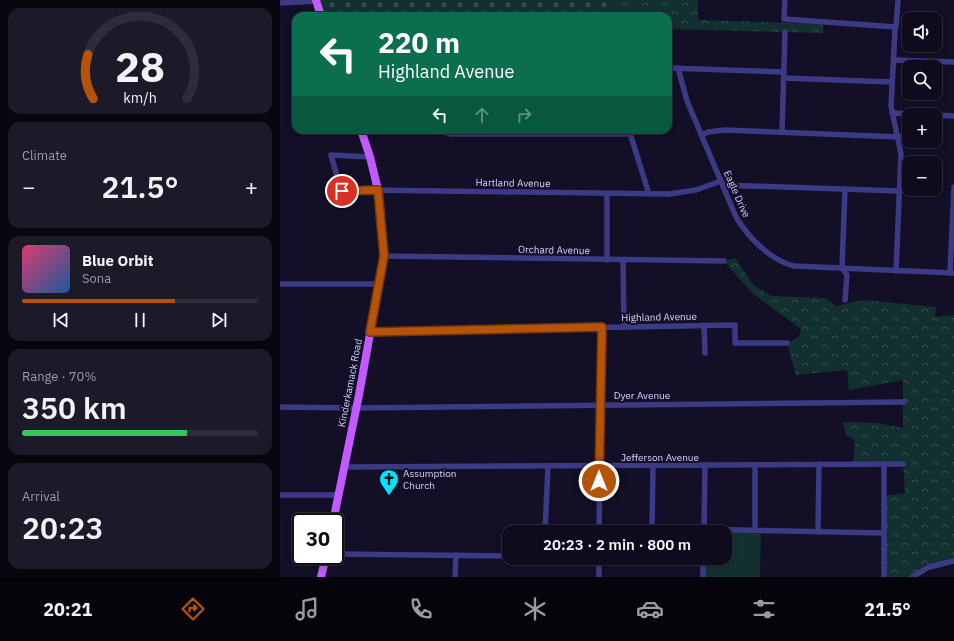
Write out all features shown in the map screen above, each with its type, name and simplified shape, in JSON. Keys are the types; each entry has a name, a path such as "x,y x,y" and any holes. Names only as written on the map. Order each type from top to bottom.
{"main road":[{"path":"316,1 320,12"},
{"name":"Kinderkamack Road","path":"335,513 384,256 378,190 362,134"},
{"path":"322,577 324,565"}],"street":[{"path":"785,0 784,19 895,28"},
{"path":"896,271 901,154 899,137 892,114 892,82 898,0"},
{"path":"280,3 316,1"},
{"path":"782,132 785,32"},
{"path":"894,60 954,62"},
{"path":"672,68 892,82"},
{"name":"Eagle Drive","path":"678,68 687,101 741,225 774,258 794,266 952,273"},
{"path":"892,114 902,114"},
{"path":"942,115 954,116"},
{"path":"702,135 708,132 725,130 899,137"},
{"path":"630,134 649,194"},
{"name":"Hartland Avenue","path":"370,157 331,155 341,191 378,190 649,194 682,193 722,183 900,191"},
{"path":"952,273 954,188"},
{"path":"844,189 842,268 847,275 845,300"},
{"path":"607,194 607,260"},
{"name":"Orchard Avenue","path":"384,256 724,261"},
{"path":"623,260 624,327"},
{"path":"280,284 379,284"},
{"path":"704,325 705,353"},
{"name":"Highland Avenue","path":"370,332 735,325 735,343 787,343"},
{"path":"599,525 602,327"},
{"name":"Dyer Avenue","path":"280,407 356,408 600,404 904,402"},
{"path":"818,532 819,464"},
{"path":"884,464 884,577"},
{"name":"Jefferson Avenue","path":"344,467 903,464"},
{"path":"704,525 705,465"},
{"path":"755,465 755,530"},
{"path":"545,525 548,466"},
{"path":"652,525 653,466"},
{"path":"280,495 338,495"},
{"path":"732,530 884,533"},
{"path":"344,554 502,556"},
{"path":"455,577 456,555"},
{"path":"912,577 929,567 954,561"},
{"path":"599,565 599,577"},
{"path":"703,565 703,577"}],"green space":[{"path":"316,0 621,0 592,12 320,12"},
{"path":"621,0 698,0 698,20 823,24 823,33 672,29 672,12 592,12"},
{"path":"735,258 754,286 772,296 825,298 836,306 864,300 936,307 935,317 954,315 954,561 937,564 912,577 884,577 884,496 905,493 903,464 853,464 855,440 846,435 843,422 877,423 903,428 903,380 849,390 847,370 796,375 787,343 799,337 801,329 752,293 724,261"},
{"path":"761,531 760,577 703,577 703,565 732,565 732,532"}],"place":[{"name":"Assumption Church","path":"389,496"}],"route":[{"path":"342,191 378,190 384,256 370,332 602,327 599,481"}]}
